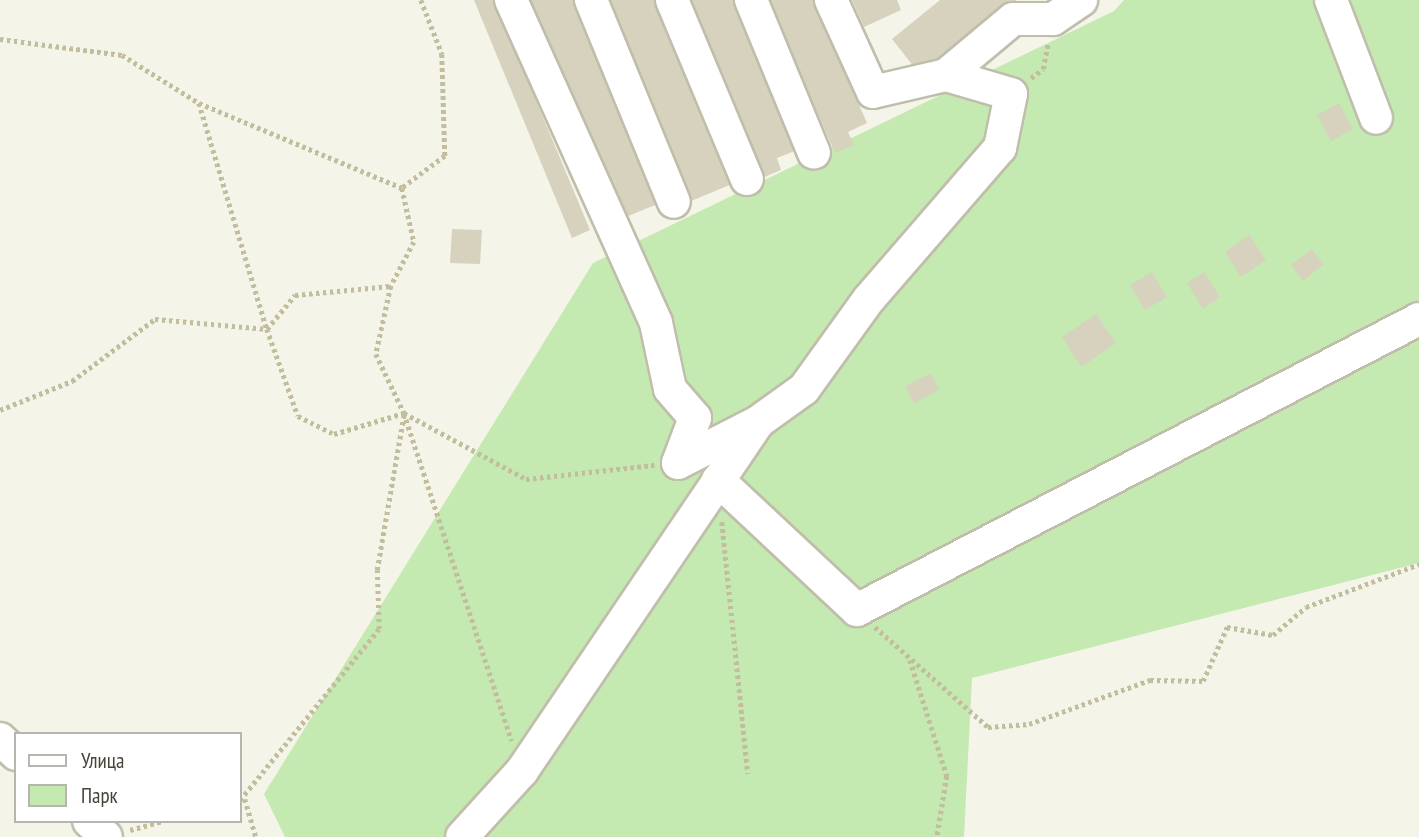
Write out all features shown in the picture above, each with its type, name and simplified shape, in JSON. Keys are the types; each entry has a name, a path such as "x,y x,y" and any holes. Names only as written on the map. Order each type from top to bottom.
{"lane":[{"path":"511,0 656,323 670,389 695,418 678,463"},
{"path":"591,0 674,202"},
{"path":"672,0 747,179"},
{"path":"751,0 814,153"},
{"path":"831,0 873,92 946,75 1013,19 1053,19 1081,0"},
{"path":"1331,0 1376,118"},
{"path":"678,463 758,422 804,389 869,299 1000,148 1010,94 946,75"},
{"path":"718,480 857,610 1419,319"},
{"path":"462,837 522,771 758,422"},
{"path":"0,739 14,752"},
{"path":"91,823 106,837"}],"path":[{"path":"402,188 445,156 442,54 421,0"},
{"path":"1010,94 1043,69 1053,19"},
{"path":"0,39 122,55 199,103 402,188"},
{"path":"199,103 267,329 298,416 334,434 404,413 526,479 678,463"},
{"path":"402,188 414,242 391,286 376,354 404,413 522,771"},
{"path":"267,329 295,295 391,286"},
{"path":"0,410 72,381 155,319 267,329"},
{"path":"256,837 242,800 379,629 377,570 404,413"},
{"path":"718,480 748,774"},
{"path":"857,610 988,727 1029,724 1150,681 1203,681 1227,627 1273,635 1306,607 1419,564"},
{"path":"910,659 947,776 936,837"},
{"path":"106,837 156,823"}],"green space":[{"path":"1124,0 1419,0 1419,563 972,678 964,837 285,837 264,794 593,263 1114,11"}],"building":[{"path":"474,0 494,0 590,230 572,238"},
{"path":"530,0 577,0 660,203 621,219"},
{"path":"607,0 655,0 732,184 691,201"},
{"path":"687,0 733,0 797,150 777,158 781,170 762,178"},
{"path":"768,0 813,0 867,123 848,132 854,145 835,153"},
{"path":"852,0 897,0 901,10 864,27"},
{"path":"940,0 1017,0 922,77 892,39"},
{"path":"1339,103 1353,129 1331,141 1317,115"},
{"path":"452,229 482,230 480,264 450,263"},
{"path":"1249,235 1266,260 1241,277 1225,252"},
{"path":"1312,249 1324,264 1303,281 1291,265"},
{"path":"1152,272 1167,297 1145,310 1130,285"},
{"path":"1204,272 1220,297 1203,309 1187,283"},
{"path":"1096,314 1116,343 1081,367 1062,337"},
{"path":"931,373 939,390 914,403 905,386"}]}
